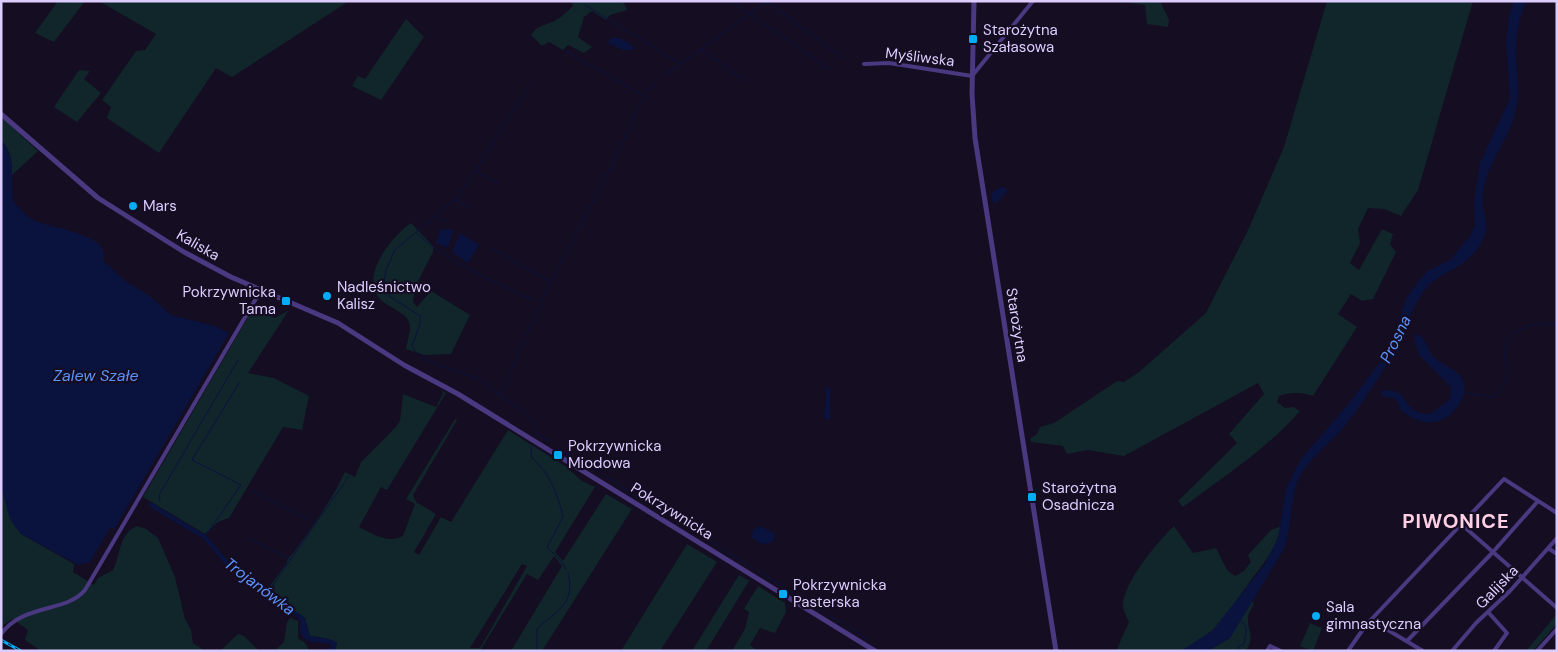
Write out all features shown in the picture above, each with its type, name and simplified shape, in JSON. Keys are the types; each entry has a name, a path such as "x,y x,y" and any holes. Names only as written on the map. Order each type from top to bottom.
{"street":[{"name":"Starożytna","path":"974,1 972,76 975,138 1056,651"},
{"path":"972,76 1033,1"},
{"name":"Myśliwska","path":"864,64 889,63 972,76"},
{"name":"Kaliska","path":"1,114 98,198 211,268 338,323 404,365"},
{"path":"1,634 22,616 69,600 80,595 87,587 261,290"},
{"name":"Pokrzywnicka","path":"404,365 458,394 874,651"},
{"path":"1348,651 1370,620 1504,479 1557,513"},
{"path":"1407,641 1493,552 1538,501"},
{"path":"1461,524 1557,608"},
{"name":"Galijska","path":"1452,651 1522,578 1557,538"},
{"path":"1548,548 1557,554"},
{"path":"1488,612 1507,633 1494,651"},
{"path":"1370,620 1423,651"},
{"path":"1538,651 1557,628"},
{"path":"1267,651 1270,646 1281,651"}],"green space":[{"path":"58,1 85,1 54,42 35,33"},
{"path":"99,1 349,1 232,77 216,68 159,153 107,118 111,107 102,100 136,51 145,50 156,34"},
{"path":"571,1 623,1 627,10 610,15 606,20 592,11 584,17 578,37 592,47 584,53 568,45 563,50 549,42 542,46 531,35 539,27 562,16 573,6"},
{"path":"1115,1 1160,1 1169,20 1168,27 1147,24 1145,5"},
{"path":"1327,1 1473,1 1418,190 1401,216 1384,209 1368,208 1358,229 1360,243 1350,263 1359,270 1382,229 1393,234 1390,244 1396,252 1373,299 1362,301 1351,294 1338,314 1357,327 1313,396 1296,393 1279,396 1277,402 1285,408 1293,407 1300,411 1259,450 1183,507 1178,501 1237,443 1229,434 1264,394 1258,383 1124,456 1088,450 1067,454 1063,446 1031,442 1030,439 1037,434 1040,427 1054,423 1117,381 1124,382 1139,372 1206,313 1248,230 1284,147"},
{"path":"406,19 424,37 381,100 352,86 358,76 365,79"},
{"path":"79,70 90,71 84,79 101,93 77,122 54,107"},
{"path":"1,117 38,151 12,175 10,156 1,140"},
{"path":"411,223 433,246 433,252 415,287 413,302 417,307 431,291 470,315 451,354 424,355 406,349 410,332 409,322 401,313 382,301 375,292 373,281 380,258 395,237"},
{"path":"255,305 260,306 264,314 275,318 289,310 248,373 274,378 309,396 302,430 283,427 229,518 218,522 205,534 143,497"},
{"path":"442,390 446,393 387,490 381,487 359,527 386,539 403,536 415,504 406,499 455,419 457,420 413,495 416,502 436,514 414,552 419,555 441,517 451,522 508,430 565,466 582,481 595,487 555,552 563,561 606,494 632,509 542,651 511,651 562,566 554,556 538,580 527,574 480,651 335,651 337,643 325,638 310,636 305,618 266,591 320,515 345,472 355,477 361,462 396,427 400,421 403,394 436,407 443,394","holes":["522,564 527,566 480,648 470,648"]},
{"path":"1,486 11,517 21,534 74,564 73,572 94,585 98,578 113,570 123,539 131,530 137,526 146,529 158,538 175,577 193,643 205,651 41,651 25,640 28,630 12,619 1,627"},
{"path":"1174,526 1193,553 1216,548 1227,570 1235,576 1244,571 1251,562 1248,555 1271,530 1281,526 1276,543 1264,563 1220,622 1203,638 1182,650 1116,651 1129,622 1123,606 1129,585 1151,551"},
{"path":"687,544 717,562 660,651 621,651"},
{"path":"739,575 749,581 706,651 692,651"},
{"path":"758,586 785,603 786,612 775,633 760,628 750,645 758,651 732,651 745,629 749,612 744,609"},
{"path":"1251,601 1254,603 1248,617 1248,624 1251,638 1246,651 1208,651 1230,638"},
{"path":"1556,615 1557,624 1533,651 1526,651"},
{"path":"290,618 298,621 298,638 306,644 309,651 274,651 284,642 287,622"},
{"path":"1310,623 1322,628 1313,651 1300,646"},
{"path":"238,634 244,636 259,651 220,651"}],"water":[{"name":"Prosna","path":"1514,1 1526,1 1519,21 1516,42 1517,102 1511,127 1492,163 1485,183 1482,199 1486,220 1484,237 1471,256 1429,285 1423,292 1390,360 1354,414 1304,469 1294,493 1289,531 1284,549 1230,638 1208,651 1181,651 1213,630 1265,564 1278,538 1286,489 1300,460 1346,407 1381,361 1389,347 1407,297 1415,286 1427,271 1450,260 1470,236 1475,226 1474,201 1480,163 1510,98 1506,42 1509,17"},
{"path":"611,37 622,39 634,47 633,50 623,50 608,43"},
{"name":"Zalew Szałe","path":"1,140 6,147 11,161 13,201 27,216 40,223 92,239 103,250 104,261 124,280 151,297 171,315 215,326 229,333 115,528 110,528 90,562 78,565 21,534 10,519 1,486"},
{"path":"1000,187 1006,188 1007,192 996,203 993,203 991,193"},
{"path":"440,230 454,230 447,248 436,243"},
{"path":"460,233 479,245 468,263 452,252"},
{"path":"1417,334 1423,338 1435,358 1456,372 1464,384 1463,396 1456,409 1443,420 1436,422 1420,421 1412,417 1402,411 1396,399 1382,396 1381,392 1384,390 1398,392 1414,410 1431,414 1450,399 1451,387 1419,355 1414,338"},
{"path":"826,387 830,389 830,420 824,418"},
{"name":"Trojanówka","path":"150,502 207,536 227,560 305,618 310,636 330,639 337,643 335,651 323,651 331,647 330,644 312,642 304,638 301,634 298,618 227,567 204,539 153,509 148,505"},
{"path":"760,526 774,533 775,538 771,543 762,544 752,538 753,530"}],"waterway":[{"path":"732,1 829,69"},
{"path":"663,77 767,1"},
{"path":"767,2 845,59"},
{"path":"585,5 678,62"},
{"path":"700,49 746,81"},
{"path":"564,50 644,96"},
{"path":"526,335 558,268 616,158 633,118 657,81"},
{"path":"501,396 482,381 443,367 416,352 412,346 420,324 420,316 389,296 384,281 386,270 395,250 460,195 529,85"},
{"path":"477,172 498,184"},
{"path":"456,200 469,207"},
{"path":"437,217 448,222"},
{"path":"416,233 458,263 536,301"},
{"path":"493,249 549,281"},
{"path":"1464,393 1496,397 1506,380 1505,349 1512,335 1518,330 1534,325 1557,325"},
{"path":"524,339 501,396 528,416 535,427 535,433 550,442"},
{"path":"160,502 159,495 238,360"},
{"path":"206,535 241,485 192,460 239,383"},
{"path":"531,447 532,458 544,470 559,501 563,517 547,547 562,562 566,570"},
{"path":"558,448 572,456"},
{"path":"577,459 596,471"},
{"path":"603,475 647,503"},
{"name":"Trojanówka","path":"268,592 349,476"},
{"path":"251,490 315,522"},
{"path":"654,507 664,513"},
{"path":"668,515 703,537"},
{"path":"247,538 291,560"},
{"path":"707,539 754,569"},
{"path":"760,572 784,587"},
{"path":"537,651 537,629 557,612 567,600 570,584 568,573"},
{"path":"790,591 799,597"},
{"path":"802,599 810,603"},
{"path":"819,609 823,611"},
{"path":"829,615 843,624"},
{"path":"1238,651 1239,646 1244,644 1246,633 1246,627 1239,619"},
{"path":"849,627 869,640"}],"railway":[{"path":"1,640 21,651"}],"place":[{"name":"Starożytna Szałasowa","path":"973,39"},
{"name":"Mars","path":"133,206"},
{"name":"Nadleśnictwo Kalisz","path":"327,296"},
{"name":"Pokrzywnicka Tama","path":"286,301"},
{"name":"Pokrzywnicka Miodowa","path":"558,455"},
{"name":"Starożytna Osadnicza","path":"1032,497"},
{"name":"Pokrzywnicka Pasterska","path":"783,594"},
{"name":"Sala gimnastyczna","path":"1316,616"}],"district":[{"name":"PIWONICE","path":"1456,521"}]}
